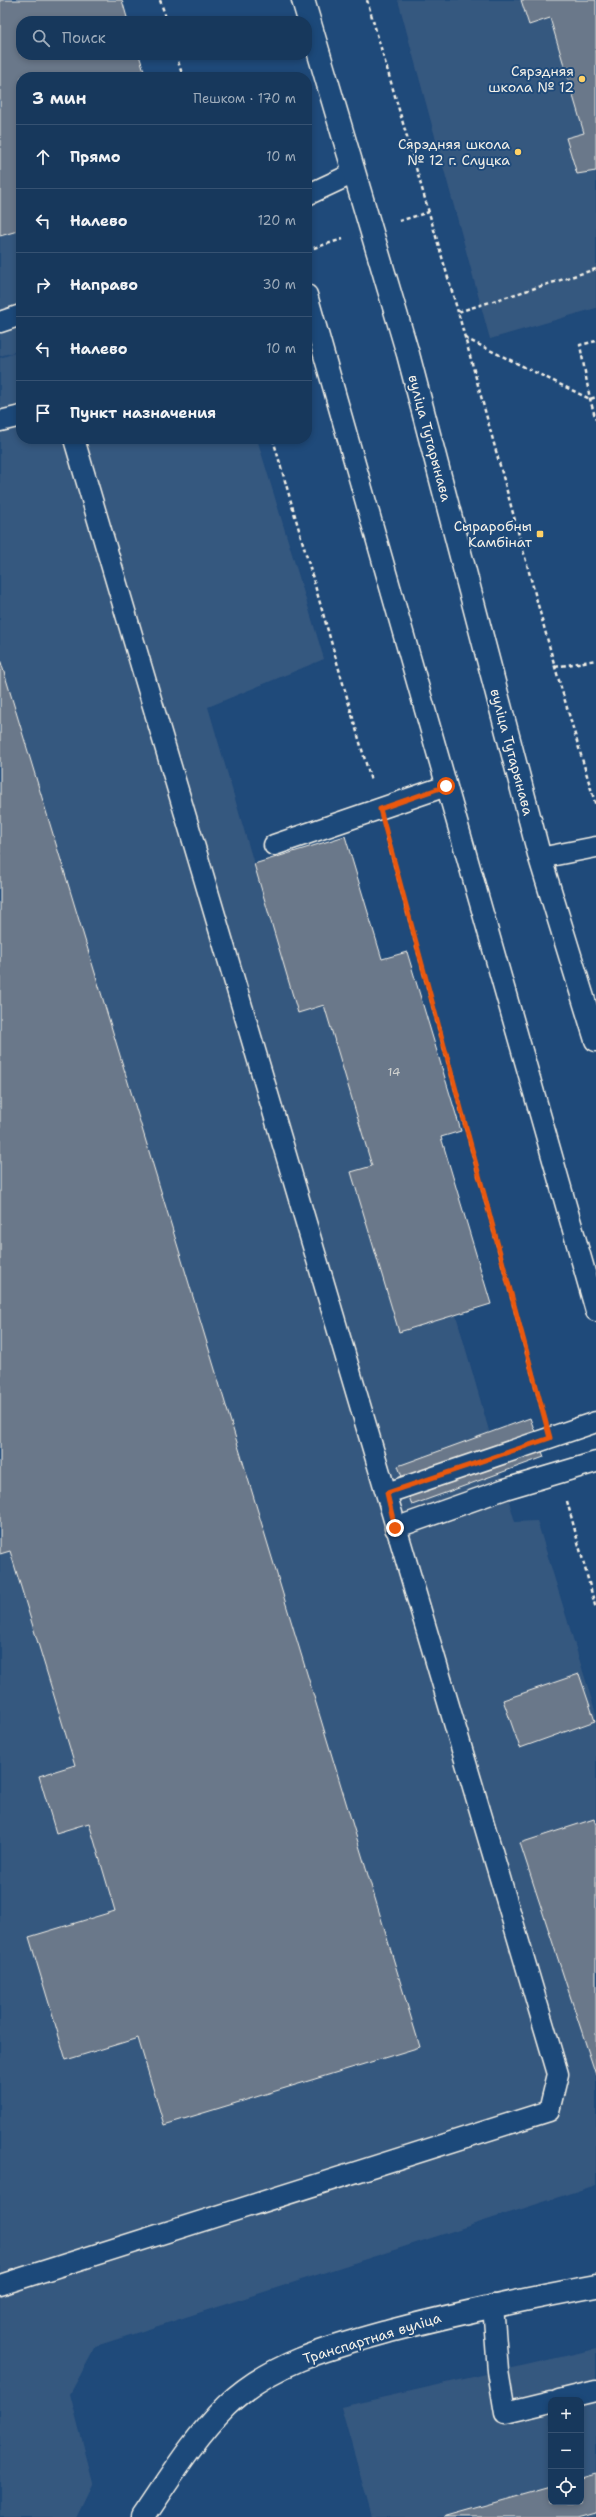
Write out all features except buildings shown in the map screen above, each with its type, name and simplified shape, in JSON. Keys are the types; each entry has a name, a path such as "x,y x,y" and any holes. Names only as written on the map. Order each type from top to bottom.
{"street":[{"name":"вуліца Тутарынава","path":"302,0 307,16"},
{"name":"вуліца Тутарынава","path":"312,33 408,354 540,858 596,1040"},
{"name":"Транспартная вуліца","path":"146,2515 185,2455 227,2406 264,2377 301,2358 340,2345 493,2305 596,2286"}],"lane":[{"path":"312,193 354,173"},
{"path":"0,322 16,317"},
{"path":"312,324 596,1312"},
{"path":"0,421 16,417"},
{"path":"0,2285 549,2110 558,2074 395,1528 387,1493 75,444"},
{"path":"274,846 446,786"},
{"path":"540,858 596,847"},
{"path":"387,1493 596,1422"},
{"path":"395,1528 505,1489 596,1462"},
{"path":"493,2305 498,2371 505,2413 548,2403"},
{"path":"571,2397 596,2391"}],"path":[{"path":"160,0 165,16"},
{"path":"367,0 458,312 554,667 596,806"},
{"path":"178,60 181,72"},
{"path":"458,312 596,269"},
{"path":"465,338 590,399 596,398"},
{"path":"596,341 580,345 590,399 596,420"},
{"path":"274,444 380,809 550,1438"},
{"path":"554,667 596,660"},
{"path":"559,1473 596,1609"}],"shaded area":[{"path":"0,0 122,0 127,16 16,16 16,60 21,60 21,72 16,72 16,351 0,356"},
{"name":"Сярэдняя школа № 12 г. Слуцка","path":"398,0 596,0 596,308 490,339"},
{"path":"16,353 16,444 259,444 324,659 208,707 254,864 345,836 382,959 407,952 461,1131 441,1137 491,1304 456,1315 515,1522 537,1521 596,1714 596,2185 96,2346 70,2394 93,2482 76,2517 0,2517 0,358"},
{"path":"596,2349 596,2517 372,2517 341,2407"}],"place":[{"name":"Сярэдняя школа № 12","path":"582,79"},
{"name":"Сярэдняя школа № 12 г. Слуцка","path":"518,152"},
{"name":"Сыраробны Камбінат","path":"540,534"}],"route":[{"path":"395,1528 387,1493 496,1458 550,1438 380,809 446,786"}]}
